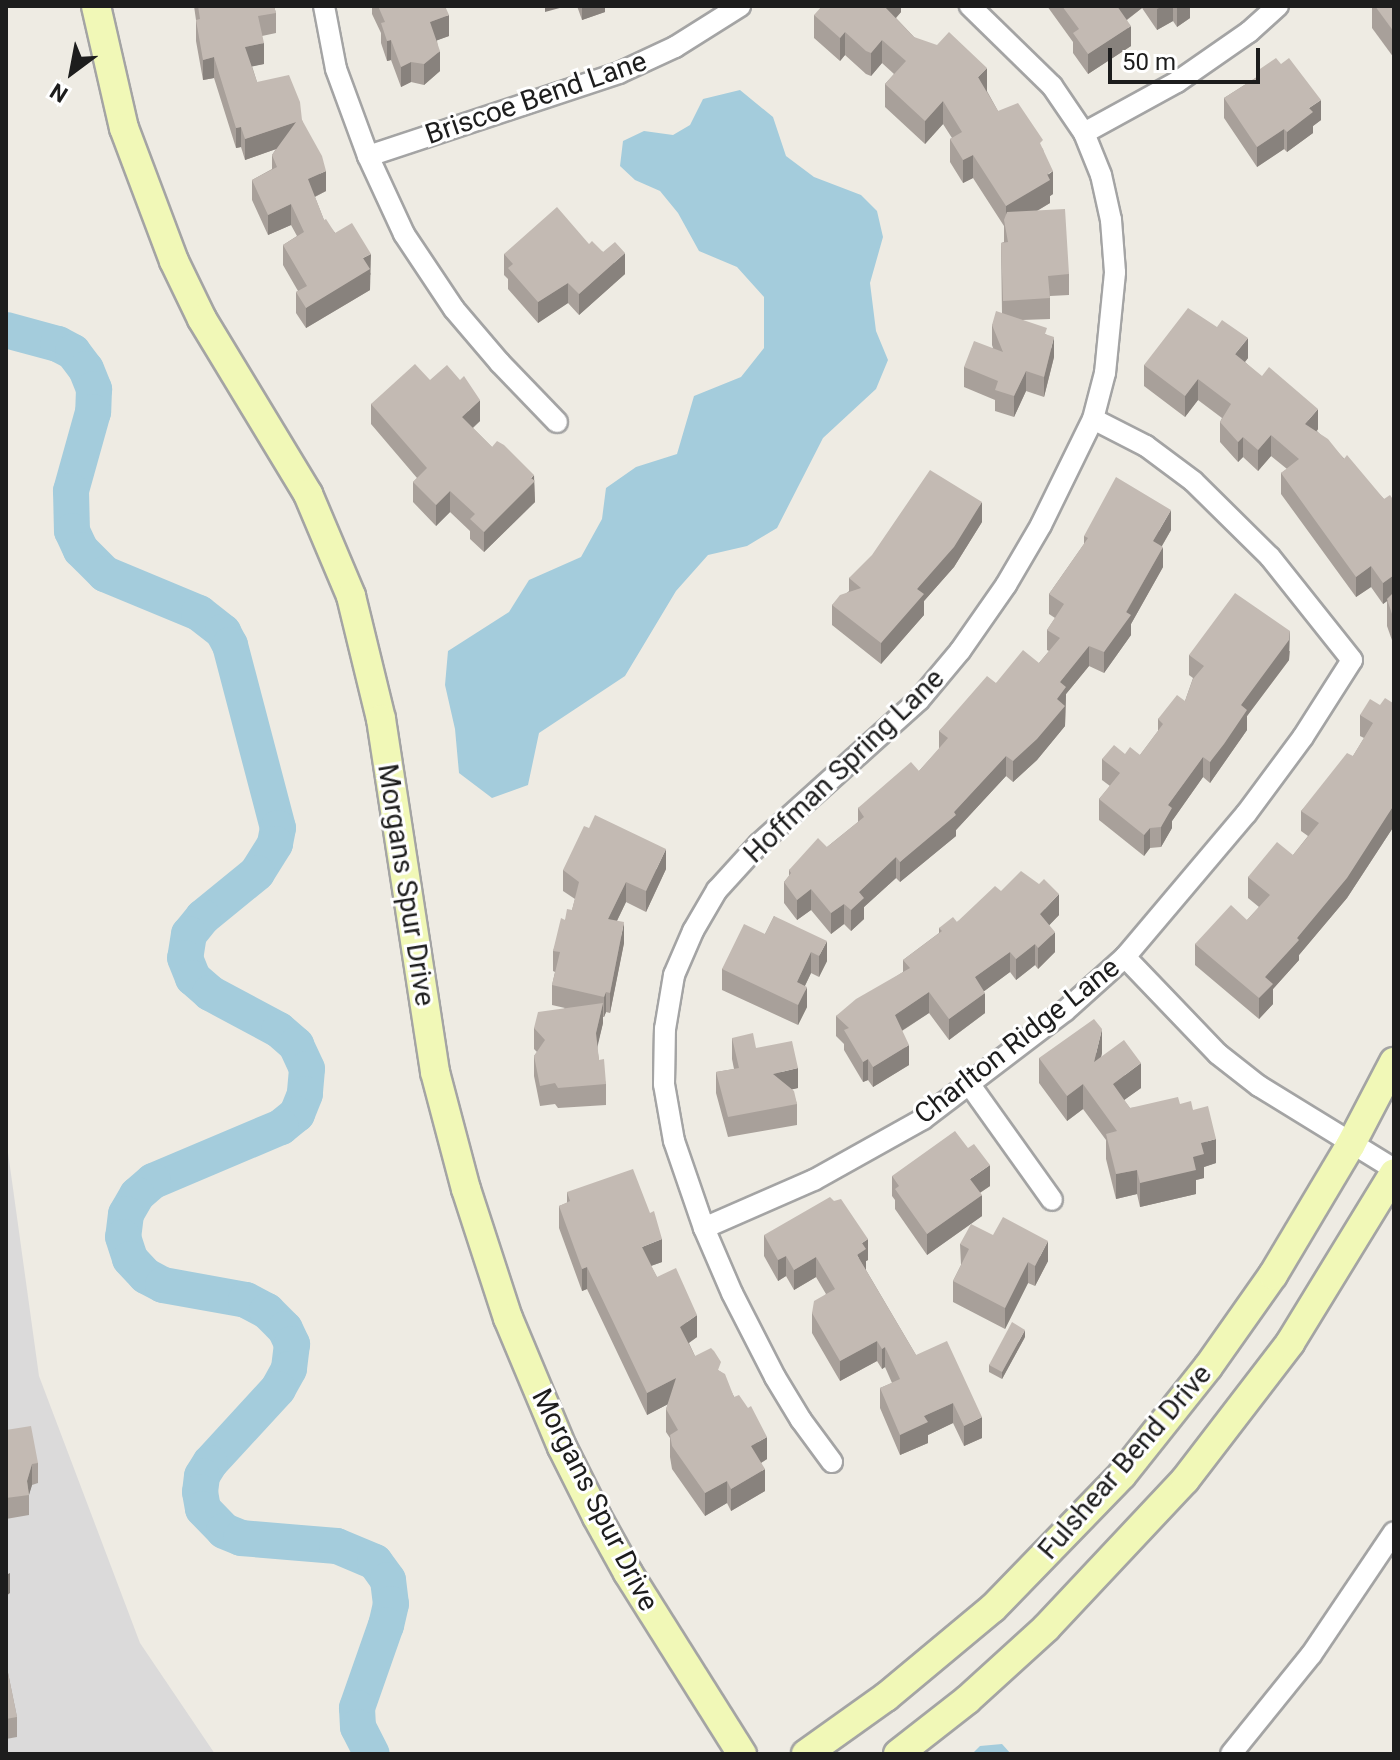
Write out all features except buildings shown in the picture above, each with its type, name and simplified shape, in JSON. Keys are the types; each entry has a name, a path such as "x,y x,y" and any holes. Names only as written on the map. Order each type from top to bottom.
{"street":[{"name":"Morgans Spur Drive","path":"96,6 124,128 174,261 202,319 308,494 351,596 381,719 435,1072 466,1189 508,1318 556,1434 597,1517 644,1600 742,1754"},
{"path":"324,6 336,69 368,156 404,234 454,309 557,422"},
{"name":"Briscoe Bend Lane","path":"368,156 619,73 675,47 740,6"},
{"name":"Hoffman Spring Lane","path":"832,1462 775,1377 732,1293 704,1228 674,1141 664,1084 665,1029 674,975 693,931 717,890 759,844 919,700 960,651 1006,585 1041,525 1093,419 1105,373 1115,272 1111,220 1101,175 1084,133 1052,86 970,6"},
{"path":"1084,133 1177,82 1249,32 1278,6"},
{"name":"Charlton Ridge Lane","path":"704,1228 867,1153 970,1085 1065,1011 1125,957 1246,814 1303,737 1352,660 1270,557 1193,481 1146,446 1093,419"},
{"path":"1125,957 1218,1054 1259,1086 1394,1171"},
{"name":"Fulshear Bend Drive","path":"806,1754 886,1697 993,1608 1122,1475 1208,1367 1273,1275 1350,1146 1394,1062"},
{"path":"970,1085 1052,1200"},
{"name":"Fulshear Bend Drive","path":"898,1754 1017,1656 1119,1554 1185,1480 1290,1343 1394,1171"},
{"path":"1231,1754 1311,1655 1394,1532"}],"shaded area":[{"path":"6,1138 39,1376 140,1643 215,1754 6,1754"}],"water":[{"path":"740,90 773,117 786,156 814,177 861,195 877,211 883,237 870,283 876,331 888,360 876,389 823,438 777,528 747,546 708,555 676,591 625,676 539,733 528,785 492,798 459,773 455,729 445,685 448,651 509,612 529,580 581,557 602,519 606,488 636,467 677,454 694,396 741,377 764,348 764,297 737,267 699,251 678,213 660,191 635,180 620,166 623,141 644,131 673,135 690,125 703,99"},
{"path":"1002,1744 1011,1754 972,1754 980,1746"}],"waterway":[{"path":"6,330 58,344 73,352 86,369 94,389 93,412 71,491 72,531 81,550 105,574 199,613 223,632 230,645 278,828 275,844 257,873 203,917 189,934 185,958 193,978 210,993 279,1030 296,1045 307,1069 305,1094 297,1114 281,1127 153,1181 137,1195 126,1214 123,1237 130,1259 146,1276 163,1285 246,1300 267,1311 285,1329 292,1344 289,1369 278,1389 210,1463 202,1476 200,1492 203,1509 224,1531 241,1538 337,1546 375,1562 388,1580 391,1604 386,1625 357,1708 358,1727 372,1754"}]}
